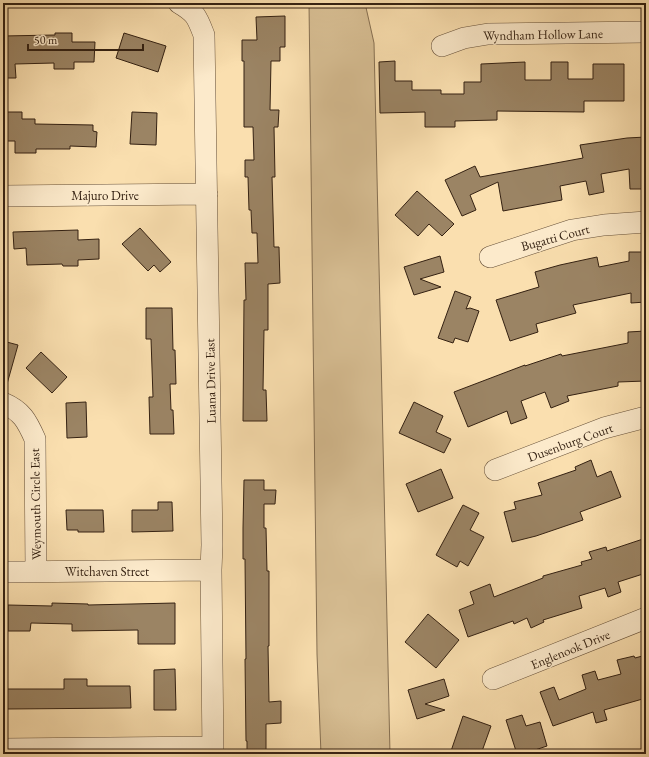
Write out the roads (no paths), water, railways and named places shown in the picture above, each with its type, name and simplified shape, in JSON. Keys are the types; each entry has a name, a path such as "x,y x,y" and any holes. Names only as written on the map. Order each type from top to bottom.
{"street":[{"name":"Luana Drive East","path":"186,7 199,22 204,35 212,545 213,750"},
{"name":"Wyndham Hollow Lane","path":"442,46 464,38 488,34 646,32"},
{"name":"Majuro Drive","path":"3,196 207,194"},
{"name":"Bugatti Court","path":"490,257 572,230 604,225 646,222"},
{"name":"Weymouth Circle East","path":"3,402 22,415 35,439 36,571"},
{"name":"Dusenburg Court","path":"495,470 604,428 646,417"},
{"name":"Witchaven Street","path":"3,572 211,570"},
{"name":"Englenook Drive","path":"493,679 646,618"},
{"path":"3,749 213,750"}]}
